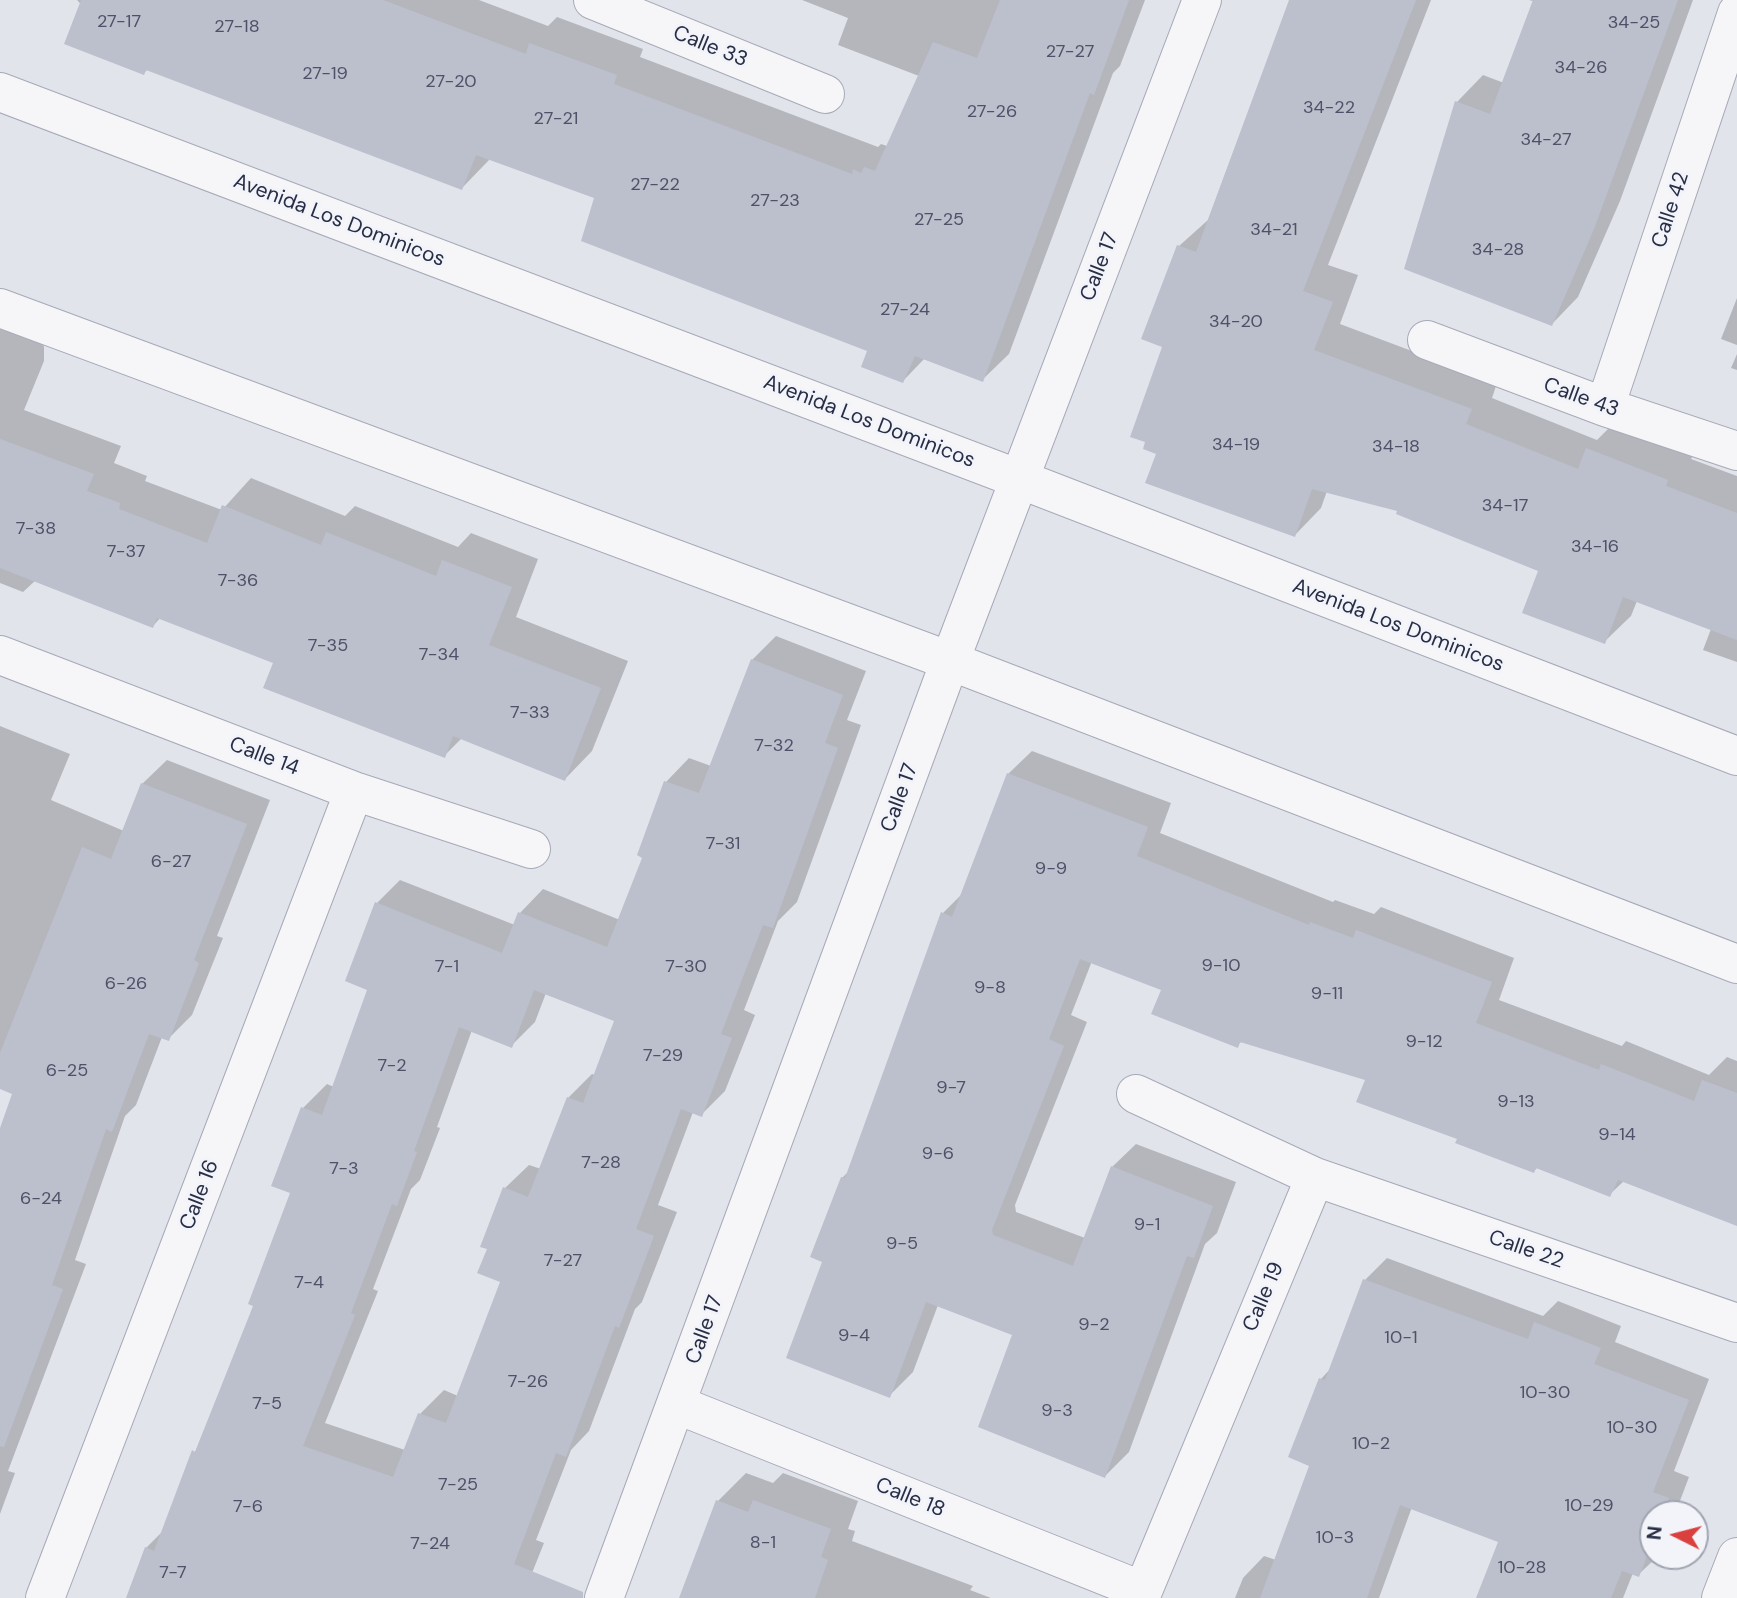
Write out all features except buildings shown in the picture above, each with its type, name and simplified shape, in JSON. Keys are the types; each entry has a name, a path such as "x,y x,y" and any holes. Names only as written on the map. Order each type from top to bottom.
{"street":[{"name":"Calle 33","path":"593,0 650,10 825,94"},
{"name":"Calle 17","path":"604,1598 678,1405 950,661 1202,0"},
{"name":"Calle 42","path":"1605,407 1737,13"},
{"name":"Avenida Los Dominicos","path":"0,92 1019,479 1737,757"},
{"path":"0,308 950,661 1737,964"},
{"name":"Calle 43","path":"1427,340 1605,407 1737,451"},
{"name":"Calle 14","path":"0,656 354,791 531,849"},
{"name":"Calle 16","path":"45,1598 354,791"},
{"path":"1136,1094 1315,1177"},
{"name":"Calle 22","path":"1315,1177 1737,1323"},
{"name":"Calle 19","path":"1141,1594 1315,1177"},
{"name":"Calle 18","path":"678,1405 1141,1594"},
{"path":"1721,1598 1737,1558"}]}
